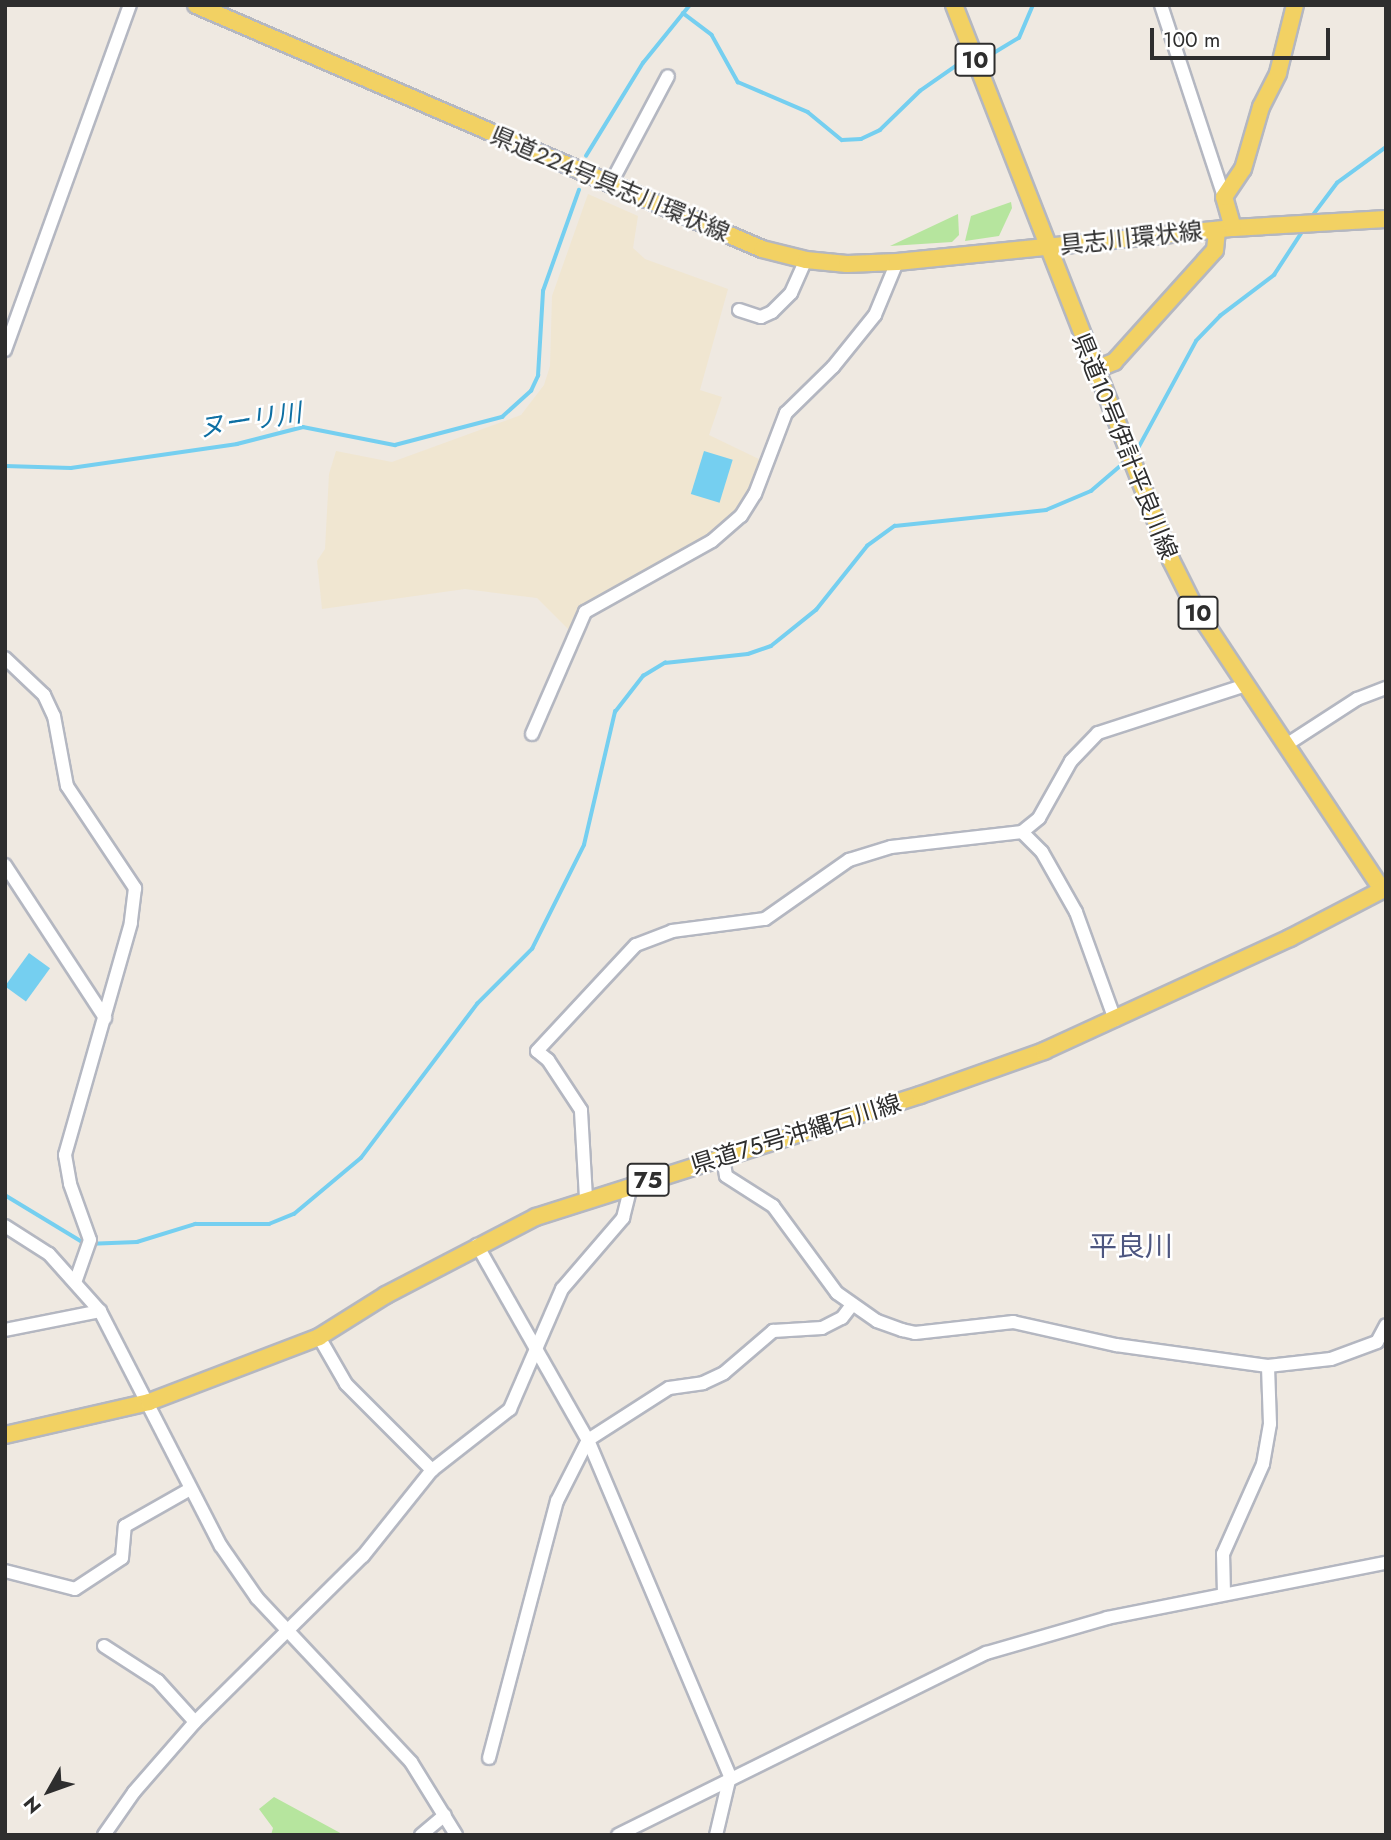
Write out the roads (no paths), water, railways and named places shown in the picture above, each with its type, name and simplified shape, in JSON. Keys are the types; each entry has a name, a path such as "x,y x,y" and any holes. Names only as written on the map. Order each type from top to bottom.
{"main road":[{"name":"県道224号具志川環状線","path":"196,5 762,248 806,260 847,264 897,262 1046,247"},
{"name":"県道10号伊計平良川線","path":"954,5 1094,370 1171,561 1195,608 1385,892"},
{"name":"具志川環状線","path":"1094,370 1114,362 1215,250 1225,229 1224,197 1242,169 1262,107 1278,73 1295,5"},
{"name":"具志川環状線","path":"1046,247 1225,229 1386,219"},
{"name":"県道75号沖縄石川線","path":"5,1435 149,1402 319,1337 477,1245 586,1198 920,1095 1115,1020 1385,892"}],"street":[{"path":"5,350 130,5"},
{"path":"1161,5 1224,197"},
{"path":"610,185 668,76"},
{"path":"740,310 761,317 772,312 791,293 806,260"},
{"path":"531,734 585,612 712,541 741,516 755,494 786,413 833,367 875,315 897,262"},
{"path":"5,658 44,695 54,716 58,760 66,786 135,888 131,923 65,1155 70,1184 90,1240 76,1280"},
{"path":"586,1198 581,1110 548,1060 537,1051 636,945 672,931 765,919 849,860 891,847 1021,832 1039,818 1071,761 1098,733 1246,685"},
{"path":"1286,745 1357,699 1386,688"},
{"path":"1021,832 1042,852 1076,912 1115,1020"},
{"path":"5,865 105,1018"},
{"path":"723,1157 726,1176 773,1206 837,1293 851,1306 877,1321 915,1333 1013,1322 1116,1345 1268,1366 1331,1359 1377,1342 1386,1325"},
{"path":"103,1835 134,1791 195,1722 363,1556 432,1470 503,1418 516,1400 535,1343 562,1289 624,1218 631,1185"},
{"path":"5,1226 49,1254 76,1280 100,1311 149,1402 190,1489 235,1567 286,1631 411,1762 456,1835"},
{"path":"477,1245 588,1440 730,1776 716,1835"},
{"path":"489,1758 557,1501 588,1440 669,1388 703,1383 724,1373 773,1331 822,1328 842,1318 851,1306"},
{"path":"5,1331 100,1311"},
{"path":"319,1337 346,1384 432,1470"},
{"path":"1224,1594 1223,1554 1263,1464 1270,1424 1268,1366"},
{"path":"5,1571 75,1589 122,1558 125,1526 190,1489"},
{"path":"618,1835 730,1776 986,1653 1107,1618 1386,1563"},
{"path":"104,1646 158,1681 195,1722"},
{"path":"421,1835 445,1815"}],"water":[{"path":"704,451 733,460 720,503 691,494"},
{"path":"29,953 50,968 26,1001 5,986"}],"waterway":[{"name":"ヌーリ川","path":"586,156 643,63 690,5"},
{"path":"992,54 1019,38 1033,5"},
{"path":"683,13 712,35 738,82 808,112 842,140 861,139 880,130 920,91 960,63"},
{"path":"1310,219 1337,183 1386,147"},
{"name":"ヌーリ川","path":"5,466 71,468 237,444 303,427 395,445 502,417 531,391 538,376 543,291 579,190"},
{"path":"1135,454 1196,341 1220,316 1274,275 1304,229"},
{"path":"5,1195 86,1244 137,1242 195,1224 269,1224 294,1214 361,1158 477,1004 532,949 584,845 615,712 643,676 665,663 748,654 771,646 816,610 867,546 895,526 1046,510 1091,491 1126,461"}],"district":[{"name":"平良川","path":"1131,1247"}]}
